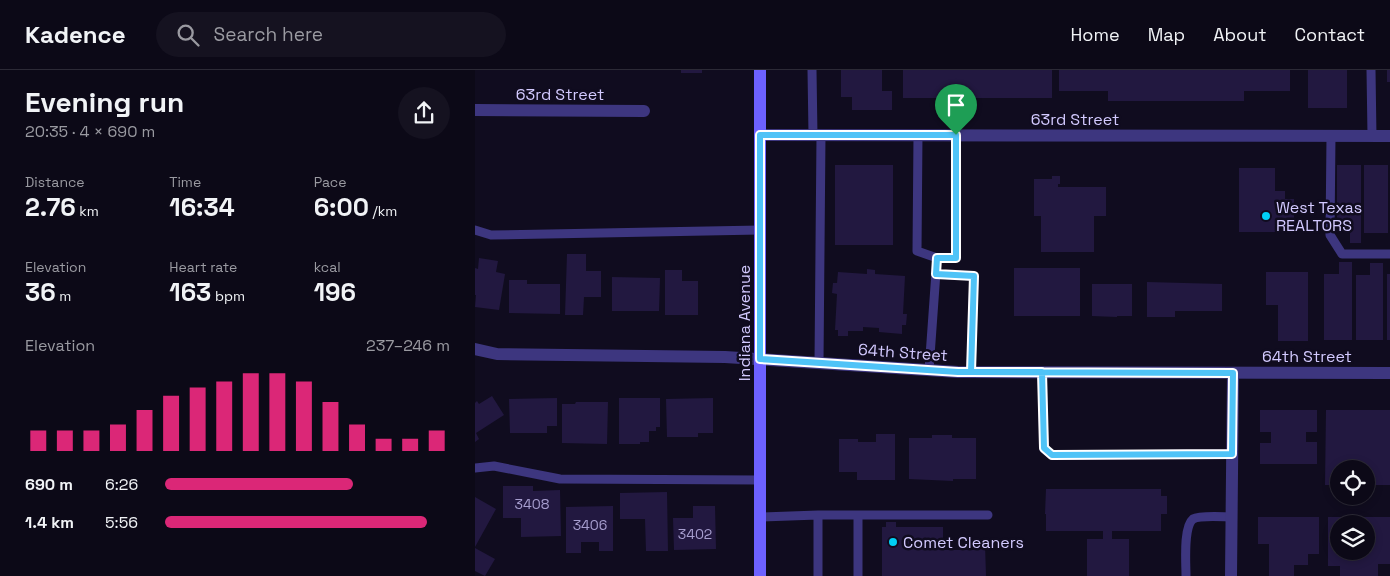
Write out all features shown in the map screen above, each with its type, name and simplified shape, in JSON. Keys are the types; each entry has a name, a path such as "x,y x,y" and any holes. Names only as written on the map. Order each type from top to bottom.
{"main road":[{"name":"Indiana Avenue","path":"760,70 760,576"}],"street":[{"name":"63rd Street","path":"475,110 644,111"},
{"name":"63rd Street","path":"760,135 1390,136"},
{"name":"64th Street","path":"475,349 497,354 725,357 971,372 1390,372"},
{"path":"1231,576 1233,373"}],"lane":[{"path":"812,70 817,135 819,362"},
{"path":"1371,70 1372,136"},
{"path":"918,135 917,251 937,258 956,258 956,135"},
{"path":"1331,136 1330,235 1342,254 1390,254"},
{"path":"475,230 491,234 760,230"},
{"path":"929,370 937,258"},
{"path":"936,274 974,276 971,372"},
{"path":"1042,372 1044,448 1052,455 1232,454"},
{"path":"475,468 494,466 560,479 760,480"},
{"path":"818,515 818,576"},
{"path":"858,515 858,576"},
{"path":"760,517 987,515"},
{"path":"1186,576 1187,527 1193,519 1199,517 1232,517"}],"building":[{"path":"681,70 702,70 702,73 681,73"},
{"path":"841,70 882,70 882,91 892,91 892,110 852,110 852,97 841,97"},
{"path":"903,70 1052,70 1052,98 903,98"},
{"path":"1059,70 1290,70 1290,91 1244,91 1244,101 1108,101 1108,91 1059,91"},
{"path":"1308,70 1347,70 1347,108 1308,108"},
{"path":"1387,70 1390,70 1390,82 1387,82"},
{"path":"835,165 893,165 893,245 835,245"},
{"path":"1337,165 1361,165 1361,243 1350,243 1350,232 1337,232"},
{"path":"1364,165 1388,165 1388,233 1364,233"},
{"name":"West Texas REALTORS","path":"1239,168 1275,168 1275,191 1285,191 1285,199 1294,199 1294,232 1239,232"},
{"path":"1052,176 1060,176 1058,187 1106,187 1106,216 1094,216 1094,252 1041,252 1041,216 1034,216 1034,179 1052,179"},
{"path":"567,254 586,254 586,271 601,271 601,297 584,297 583,315 565,315"},
{"path":"479,258 498,261 496,272 505,274 499,310 475,307 475,268 478,269"},
{"path":"1339,262 1352,262 1352,340 1324,340 1324,274 1339,274"},
{"path":"1370,263 1383,263 1383,340 1356,340 1356,275 1370,275"},
{"path":"1014,268 1080,268 1080,316 1014,316"},
{"path":"867,269 875,270 875,274 905,276 903,314 907,314 906,325 902,325 902,334 879,332 879,328 863,327 863,331 848,331 848,336 838,336 838,330 835,330 837,294 832,293 833,283 837,283 838,272 867,274"},
{"path":"665,270 682,270 682,281 698,281 698,315 665,315"},
{"path":"1266,272 1308,272 1308,341 1278,341 1278,305 1266,305"},
{"path":"1387,274 1390,274 1390,340 1387,340"},
{"path":"612,277 660,278 659,311 612,311"},
{"path":"509,280 527,280 527,284 560,284 560,314 509,313"},
{"path":"1147,282 1222,284 1222,311 1175,311 1175,317 1147,317"},
{"path":"1092,284 1132,284 1132,316 1092,316"},
{"path":"492,396 504,415 476,433 479,439 475,442 475,403 477,401 479,404"},
{"path":"557,398 557,426 547,426 547,433 510,433 509,399"},
{"path":"619,398 660,398 660,427 656,427 656,431 649,431 649,442 619,444"},
{"path":"713,398 713,433 698,433 698,437 667,437 666,399"},
{"path":"576,402 608,402 607,444 562,443 562,404 575,404"},
{"path":"1260,410 1317,410 1317,432 1306,432 1306,442 1317,442 1317,464 1260,464 1260,443 1271,443 1271,432 1260,432"},
{"path":"1326,410 1390,410 1390,485 1375,485 1375,460 1330,460 1330,485 1325,485"},
{"path":"876,434 895,434 895,480 857,480 857,472 839,472 839,439 858,439 858,442 876,442"},
{"path":"932,435 952,435 952,438 976,438 976,479 953,479 953,481 909,479 909,438 932,438"},
{"path":"503,486 533,486 533,491 560,490 561,536 521,537 521,518 503,518"},
{"path":"1046,489 1161,489 1161,496 1167,496 1167,514 1161,514 1161,531 1112,531 1112,539 1129,539 1129,576 1087,576 1087,539 1103,539 1103,531 1046,531"},
{"path":"667,492 668,551 646,551 645,519 620,519 620,493"},
{"path":"475,497 496,509 475,547"},
{"path":"613,506 613,551 599,551 599,542 581,542 581,553 566,553 566,507"},
{"path":"693,506 715,506 716,549 674,550 673,518 693,518"},
{"path":"1258,517 1319,517 1319,554 1308,554 1308,565 1294,565 1294,576 1269,576 1269,544 1258,544"},
{"path":"1328,517 1330,517 1330,560 1375,560 1375,517 1390,517 1390,564 1378,564 1378,576 1340,576 1340,566 1328,566"},
{"path":"886,522 896,522 896,527 943,527 945,546 943,546 943,550 975,550 975,544 985,544 986,576 882,576 882,527 886,527"},
{"path":"475,548 495,559 485,576 475,571"}],"place":[{"name":"West Texas REALTORS","path":"1266,216"},
{"name":"Comet Cleaners","path":"893,542"}],"route":[{"path":"956,135 760,135 760,359 958,372 971,372 1042,372 1044,448 1047,453 1052,455 1232,454 1233,373 1042,372 971,372 974,276 936,274 937,258 956,258 956,135"}]}
